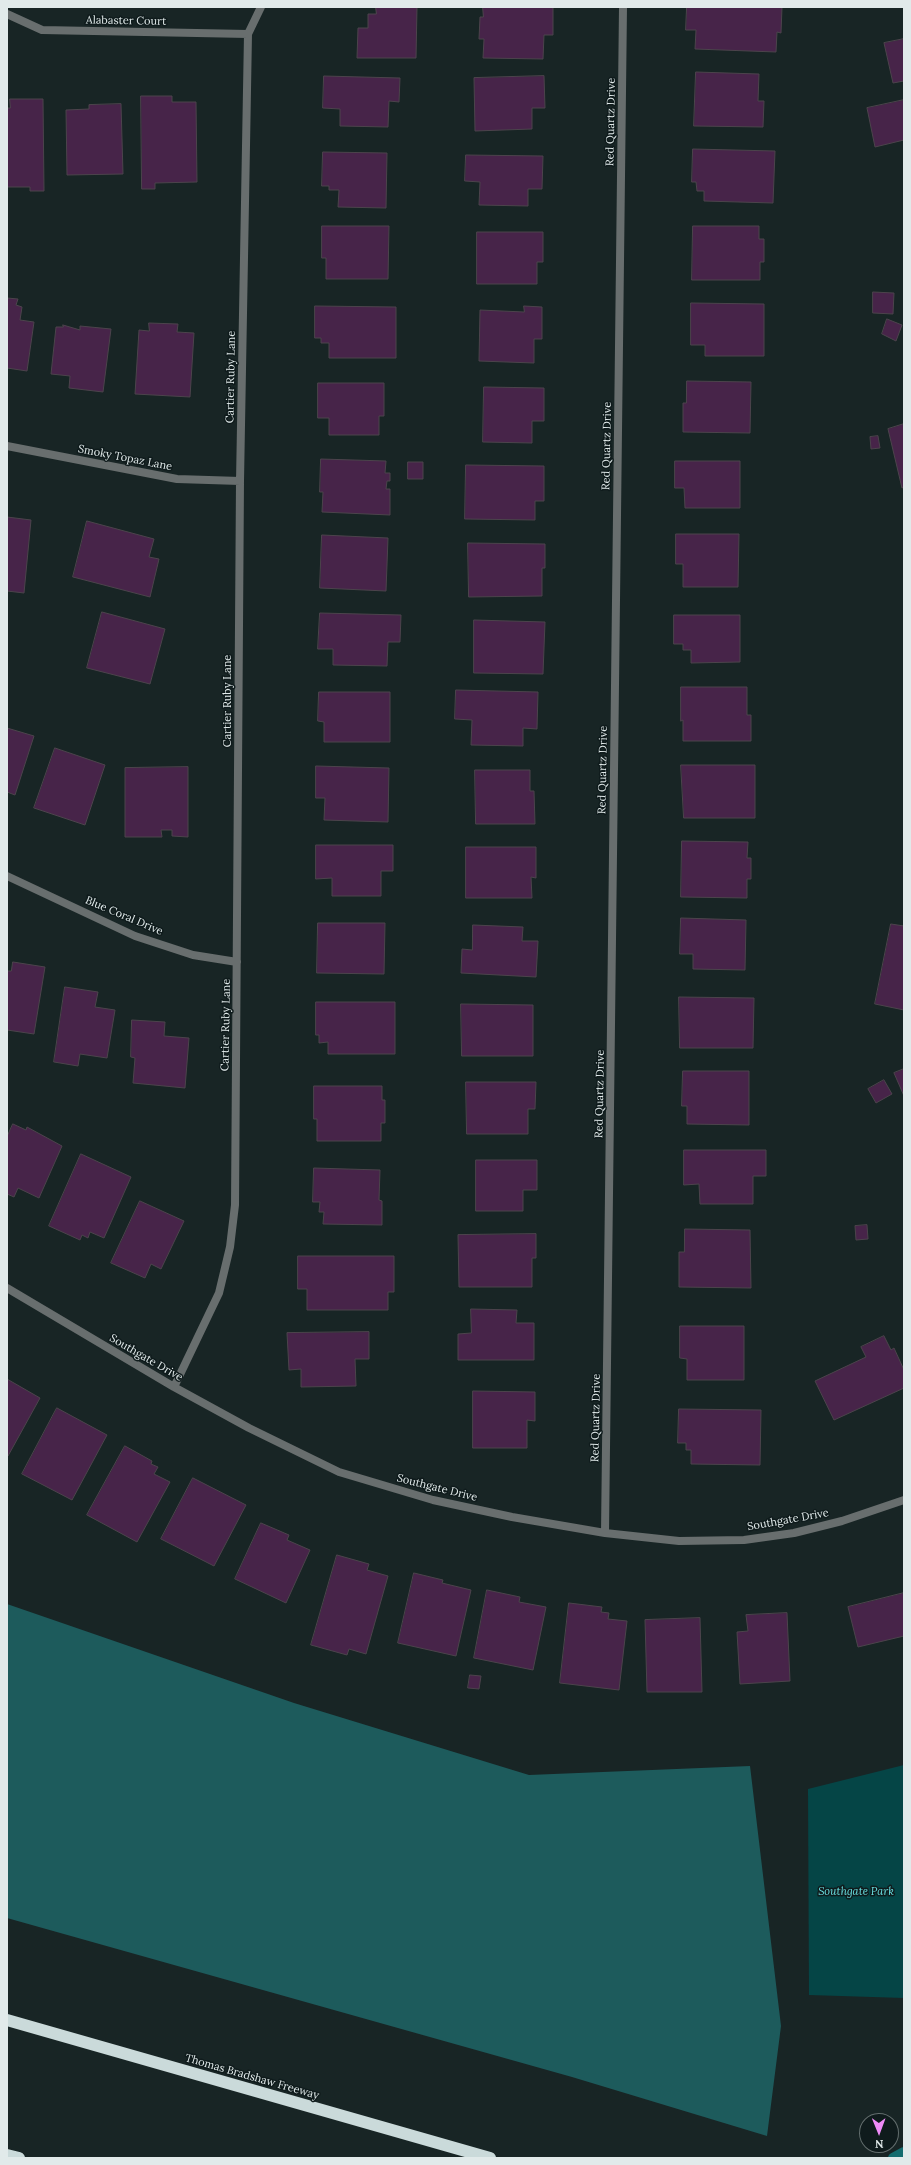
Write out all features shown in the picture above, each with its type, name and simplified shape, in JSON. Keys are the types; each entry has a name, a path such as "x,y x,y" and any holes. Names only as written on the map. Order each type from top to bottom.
{"highway":[{"name":"Thomas Bradshaw Freeway","path":"7,2020 490,2158"},
{"path":"7,2155 19,2158"}],"street":[{"name":"Cartier Ruby Lane","path":"174,1387 219,1294 230,1247 235,1205 240,481 248,34 261,7"},
{"name":"Red Quartz Drive","path":"605,1532 623,7"},
{"name":"Alabaster Court","path":"7,14 42,30 248,34"},
{"name":"Smoky Topaz Lane","path":"7,446 177,479 240,481"},
{"name":"Blue Coral Drive","path":"7,876 135,936 193,955 237,962"},
{"name":"Southgate Drive","path":"7,1288 174,1387 249,1428 339,1472 433,1500 512,1517 605,1532 679,1541 744,1540 794,1533 835,1523 904,1500"}],"green space":[{"name":"Southgate Park","path":"904,1765 904,1998 809,1995 808,1789"}],"shaded area":[{"path":"7,1604 294,1703 529,1775 750,1766 781,2026 767,2136 572,2077 7,1918"}],"building":[{"path":"376,7 417,7 416,58 357,58 358,28 368,28 368,14 376,14"},
{"path":"483,7 553,7 553,35 544,35 543,59 483,58 484,39 479,39 480,17 483,17"},
{"path":"687,7 782,7 781,33 777,32 776,52 695,49 696,30 686,30"},
{"path":"904,39 904,81 893,83 884,43"},
{"path":"696,72 759,74 758,101 764,101 763,127 694,126"},
{"path":"324,76 400,78 399,102 389,101 388,127 340,126 340,109 323,108"},
{"path":"544,76 545,108 532,108 532,129 475,131 474,78"},
{"path":"141,96 172,96 172,102 196,102 197,182 155,183 155,189 142,189"},
{"path":"10,99 43,99 44,191 30,191 30,187 7,187 7,108 10,108"},
{"path":"904,100 904,140 875,147 867,108"},
{"path":"121,104 123,174 67,175 66,110 89,109 89,105"},
{"path":"693,149 775,151 773,203 704,201 704,191 697,191 696,182 692,182"},
{"path":"323,152 387,153 386,208 338,207 339,190 329,190 329,186 322,186"},
{"path":"466,155 543,156 542,189 528,189 528,206 479,205 480,182 465,181"},
{"path":"322,226 389,226 388,279 326,279 326,258 322,258"},
{"path":"693,226 759,226 759,239 764,239 764,262 760,262 760,280 692,280"},
{"path":"477,232 543,232 543,262 537,262 537,284 477,284"},
{"path":"873,292 894,293 893,314 873,313"},
{"path":"7,298 18,299 16,305 22,307 20,320 34,322 27,371 7,368"},
{"path":"691,303 764,304 764,356 705,356 705,345 691,345"},
{"path":"315,306 396,307 396,358 329,358 329,343 321,343 321,338 315,338"},
{"path":"524,306 542,307 542,339 534,339 534,363 479,361 480,310 524,312"},
{"path":"887,319 902,325 896,341 882,334"},
{"path":"149,323 178,324 177,332 194,333 190,397 135,394 139,330 149,331"},
{"path":"63,325 80,330 80,326 111,329 103,392 69,388 70,376 51,374 56,327 63,327"},
{"path":"687,381 751,382 750,433 683,432 683,403 686,403"},
{"path":"318,383 384,383 384,416 379,416 379,435 329,435 329,418 318,418"},
{"path":"484,387 544,388 544,421 532,421 532,443 483,442"},
{"path":"904,424 904,487 902,488 888,429"},
{"path":"878,436 880,448 871,449 870,437"},
{"path":"321,459 386,461 385,473 390,473 390,481 387,481 386,489 390,489 390,515 322,512 323,492 320,492"},
{"path":"675,461 740,461 740,508 685,508 684,488 675,488"},
{"path":"408,462 423,462 423,479 408,479"},
{"path":"466,465 544,466 544,501 535,501 535,520 465,519"},
{"path":"7,517 31,520 24,593 7,591"},
{"path":"87,521 154,539 149,557 159,559 150,597 73,577"},
{"path":"676,534 739,534 738,587 683,587 683,564 676,564"},
{"path":"322,535 388,538 386,591 320,588"},
{"path":"468,543 545,544 545,568 542,568 542,596 469,597"},
{"path":"102,612 165,629 150,684 87,668"},
{"path":"320,613 401,615 400,642 388,642 387,666 333,665 333,649 318,649"},
{"path":"674,615 740,615 740,662 691,663 691,650 683,650 683,644 674,644"},
{"path":"474,620 545,622 543,674 474,673"},
{"path":"681,687 747,687 747,715 751,715 751,741 683,741 683,720 681,721"},
{"path":"456,690 538,692 537,729 523,728 523,746 471,745 472,720 455,719"},
{"path":"319,692 390,692 390,742 324,742 324,722 318,721"},
{"path":"7,728 34,736 15,795 7,792"},
{"path":"55,748 105,765 85,825 34,808"},
{"path":"681,765 755,765 755,818 684,818"},
{"path":"316,766 389,768 388,822 324,820 325,798 316,798"},
{"path":"188,767 188,837 172,836 172,830 161,830 162,837 125,837 125,768"},
{"path":"475,770 530,770 530,791 534,791 535,824 476,824"},
{"path":"682,841 748,842 747,858 751,858 751,879 747,879 747,898 681,897"},
{"path":"316,845 393,845 393,871 381,871 381,896 332,896 332,878 316,879"},
{"path":"466,847 536,847 536,878 531,877 532,898 466,898"},
{"path":"681,918 746,920 745,970 693,969 693,954 680,954"},
{"path":"318,923 385,923 384,974 317,973"},
{"path":"891,924 904,926 904,1010 875,1004"},
{"path":"473,925 523,927 522,941 538,941 536,977 461,973 462,949 472,950"},
{"path":"13,962 45,967 34,1034 7,1030 7,971 11,971"},
{"path":"65,987 98,992 95,1007 115,1010 107,1058 80,1054 78,1066 54,1062"},
{"path":"679,997 754,998 753,1048 680,1048"},
{"path":"316,1002 395,1002 395,1054 328,1054 328,1042 319,1043 319,1035 316,1035"},
{"path":"461,1004 533,1005 533,1056 462,1056"},
{"path":"132,1020 165,1022 164,1036 189,1038 185,1088 133,1083 135,1058 131,1057"},
{"path":"904,1069 904,1096 894,1073"},
{"path":"683,1071 749,1071 749,1125 687,1124 687,1106 682,1106"},
{"path":"884,1080 892,1094 876,1103 868,1089"},
{"path":"466,1082 536,1082 535,1109 528,1109 528,1134 467,1134"},
{"path":"314,1086 382,1086 382,1100 385,1100 385,1123 381,1123 381,1141 317,1141 317,1119 314,1119"},
{"path":"13,1124 26,1130 27,1127 62,1146 39,1198 18,1188 14,1197 7,1194 7,1137"},
{"path":"684,1150 766,1150 766,1176 753,1176 753,1204 700,1204 699,1184 684,1185"},
{"path":"81,1154 131,1177 104,1238 90,1232 88,1238 82,1235 80,1240 49,1226"},
{"path":"476,1160 537,1160 537,1190 523,1190 523,1211 476,1211"},
{"path":"314,1168 380,1170 379,1200 382,1201 382,1225 323,1224 324,1212 319,1212 320,1202 313,1202"},
{"path":"140,1201 184,1221 161,1269 151,1264 145,1278 111,1263"},
{"path":"867,1225 868,1239 856,1240 855,1226"},
{"path":"685,1229 750,1230 751,1288 679,1287 679,1252 684,1252"},
{"path":"536,1234 536,1258 532,1258 532,1287 459,1287 458,1235"},
{"path":"298,1256 394,1256 394,1292 388,1292 388,1310 307,1310 307,1289 298,1289"},
{"path":"471,1309 517,1310 516,1323 534,1323 534,1360 458,1360 458,1334 471,1333"},
{"path":"680,1326 744,1326 744,1380 687,1380 687,1359 680,1358"},
{"path":"369,1332 369,1359 355,1359 356,1386 301,1387 301,1369 289,1370 287,1333"},
{"path":"884,1336 891,1350 894,1348 904,1370 904,1388 834,1420 815,1381 866,1357 861,1347"},
{"path":"7,1379 40,1398 8,1456 7,1456"},
{"path":"473,1391 535,1392 535,1421 527,1420 527,1448 473,1448"},
{"path":"57,1408 107,1435 72,1500 22,1474"},
{"path":"679,1409 761,1410 760,1465 691,1464 691,1450 686,1450 686,1443 678,1443"},
{"path":"125,1446 152,1461 151,1464 158,1467 154,1474 170,1482 137,1542 87,1515"},
{"path":"193,1478 246,1505 214,1566 161,1539"},
{"path":"261,1523 289,1535 287,1540 310,1550 286,1603 235,1579"},
{"path":"337,1555 369,1564 367,1570 388,1576 366,1654 349,1649 347,1655 311,1645"},
{"path":"414,1573 443,1580 442,1583 471,1590 456,1656 398,1643"},
{"path":"487,1590 520,1597 519,1602 546,1607 533,1670 474,1658"},
{"path":"904,1593 904,1636 858,1647 848,1607"},
{"path":"569,1603 602,1607 601,1612 609,1613 608,1619 627,1621 619,1690 560,1683"},
{"path":"787,1613 790,1681 740,1684 737,1632 748,1631 746,1615"},
{"path":"700,1618 702,1692 647,1692 645,1620"},
{"path":"470,1675 481,1676 479,1689 468,1688"}],"waterway":[{"path":"893,2158 904,2152"}]}
